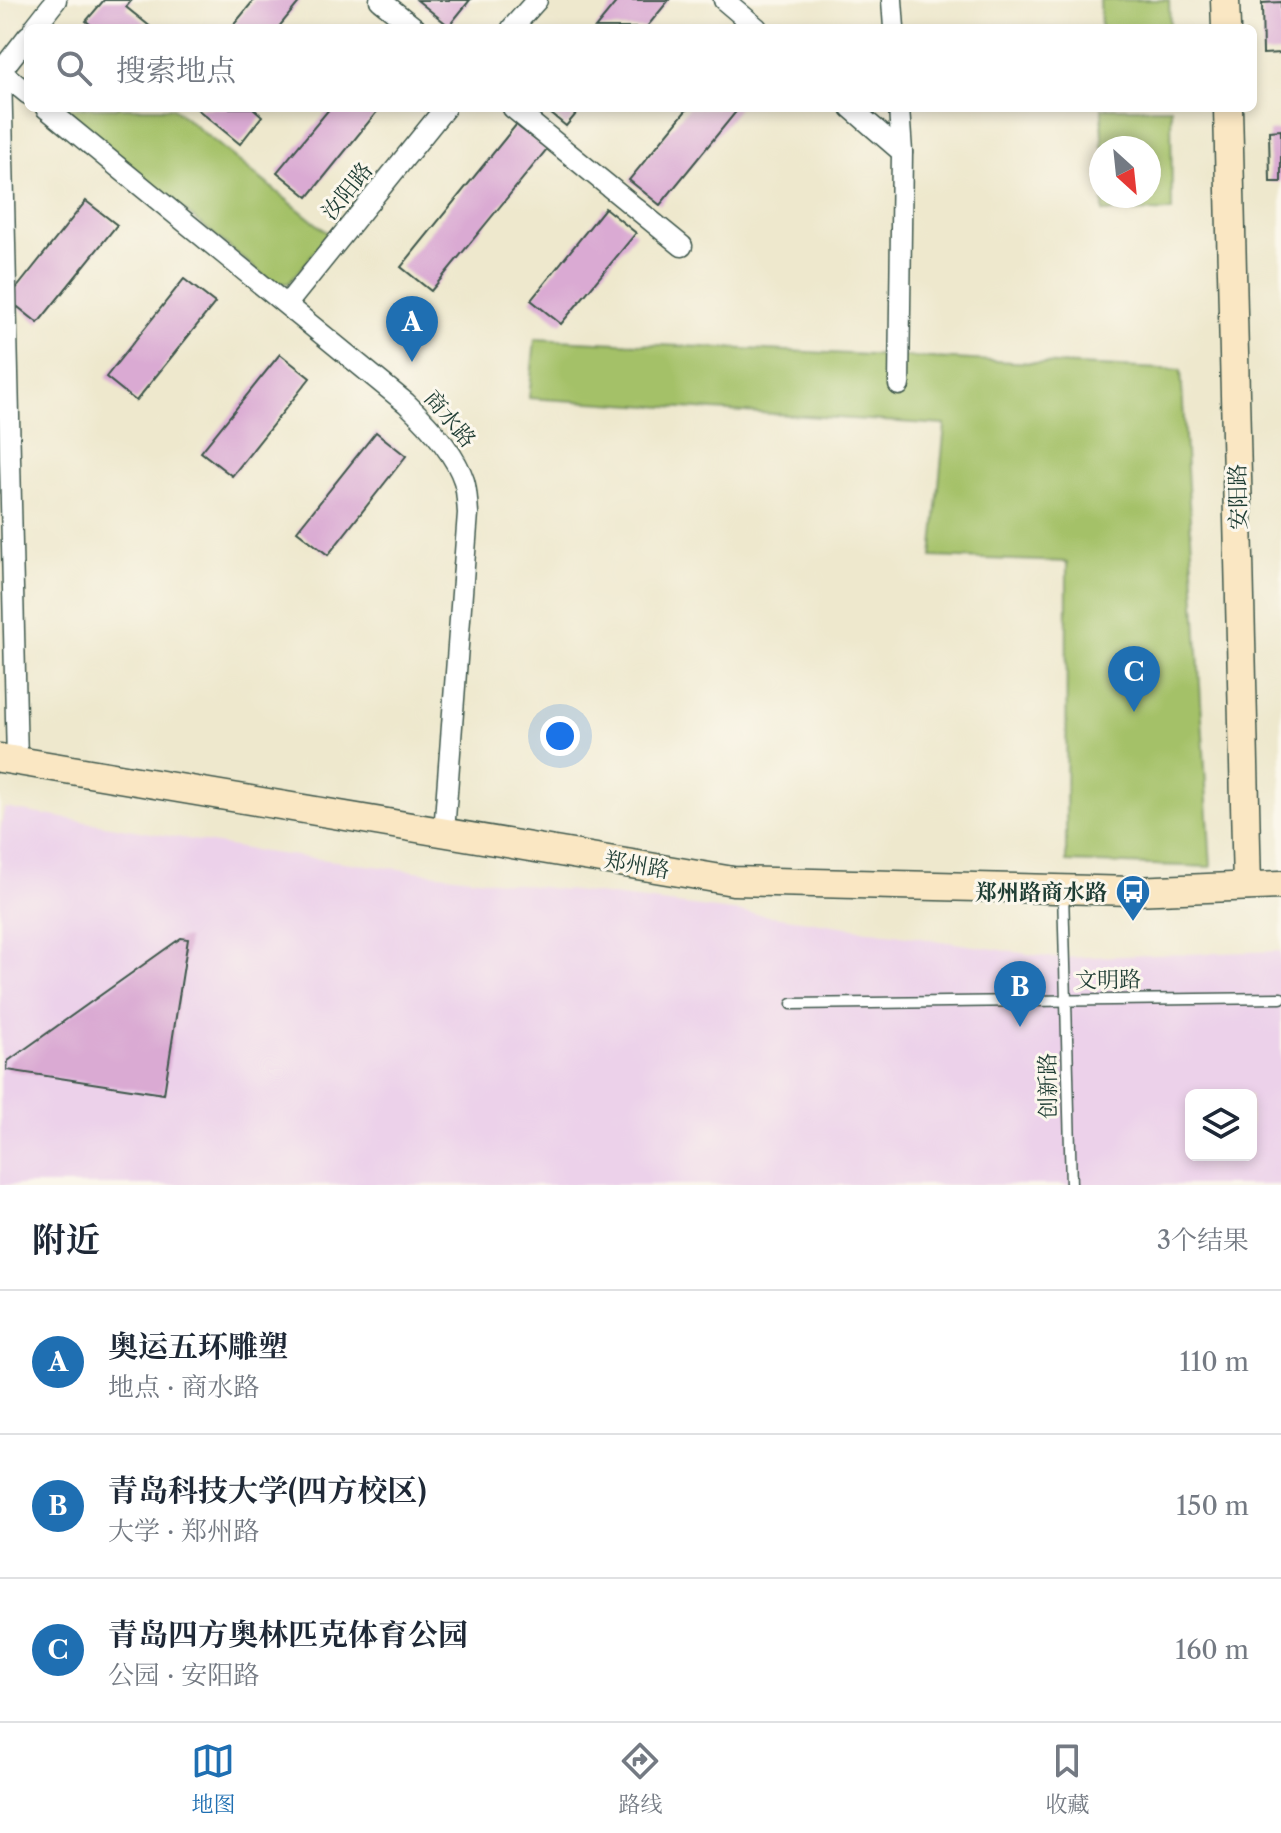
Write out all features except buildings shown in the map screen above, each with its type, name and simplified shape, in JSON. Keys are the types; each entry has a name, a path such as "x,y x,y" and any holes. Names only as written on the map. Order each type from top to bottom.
{"main road":[{"path":"1225,0 1226,24"},
{"name":"安阳路","path":"1228,112 1247,886"},
{"name":"郑州路","path":"8,760 733,881 1133,891 1281,885"}],"street":[{"path":"37,24 56,0"},
{"path":"380,0 410,24"},
{"path":"516,24 537,0"},
{"path":"724,0 752,24"},
{"path":"892,0 894,24"},
{"path":"8,760 0,71 24,41"},
{"path":"0,71 24,91"},
{"name":"商水路","path":"51,112 406,403 425,421 458,465 467,491 468,513 444,832"},
{"name":"汝阳路","path":"287,304 442,112"},
{"path":"518,112 682,246"},
{"path":"856,112 902,152"},
{"path":"899,112 902,152 899,385"}],"lane":[{"name":"创新路","path":"1063,889 1071,1185"},
{"name":"文明路","path":"792,1004 1281,998"}],"shaded area":[{"path":"4,808 264,852 780,917 1055,958 1281,951 1281,1185 0,1185 0,832"}],"green space":[{"path":"1100,0 1169,0 1170,24 1101,24"},
{"path":"65,112 178,112 329,234 289,283 274,284"},
{"path":"1102,112 1171,112 1172,211 1103,212 1103,208 1161,208 1161,136 1102,136"},
{"path":"535,339 1181,370 1211,867 1066,862 1067,562 932,557 945,425 529,398"}],"place":[{"name":"奥运五环雕塑","path":"412,362"},
{"name":"青岛四方奥林匹克体育公园","path":"1134,712"},
{"name":"郑州路商水路","path":"1133,923"},
{"name":"青岛科技大学(四方校区)","path":"1020,1027"}]}
